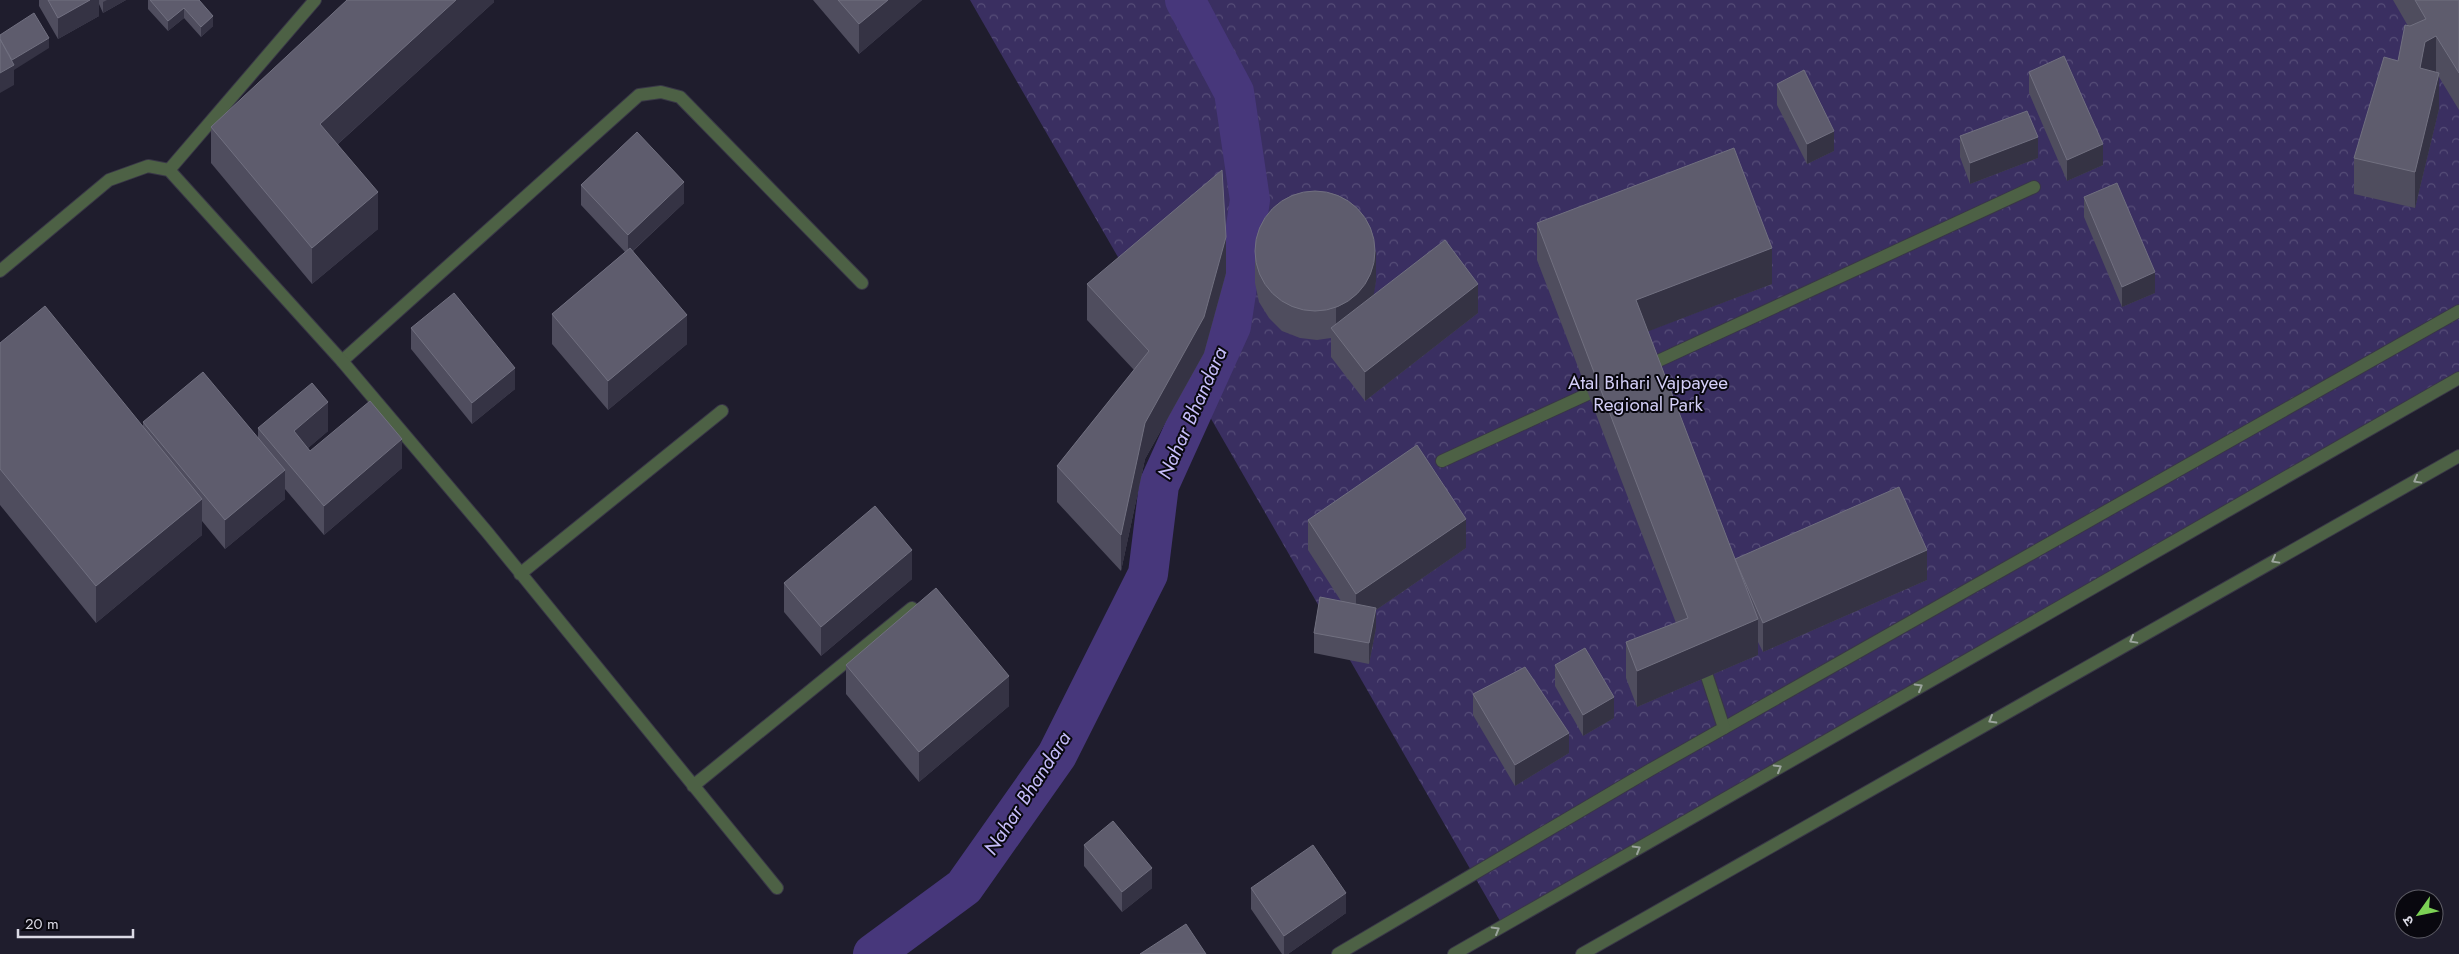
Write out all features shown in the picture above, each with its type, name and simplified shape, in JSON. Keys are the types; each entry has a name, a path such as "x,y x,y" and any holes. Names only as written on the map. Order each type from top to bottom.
{"street":[{"path":"169,170 315,0"},
{"path":"342,361 639,95 661,92 680,96 862,283"},
{"path":"0,271 109,180 148,166 169,170 342,361 778,888"},
{"path":"1634,372 2034,187"},
{"path":"1338,954 1724,728 2459,311"},
{"path":"1454,954 2459,378"},
{"path":"1442,461 1610,384"},
{"path":"520,574 722,411"},
{"path":"1582,954 2459,456"},
{"path":"693,786 912,608"},
{"path":"1699,653 1724,728"}],"green space":[{"name":"Atal Bihari Vajpayee Regional Park","path":"970,0 2459,0 2459,382 1503,926"}],"building":[{"path":"48,0 90,0 58,18"},
{"path":"150,0 199,0 213,16 201,27 184,8 168,21"},
{"path":"347,0 456,0 320,124 378,192 312,248 211,127"},
{"path":"838,0 888,0 859,24"},
{"path":"2415,0 2459,0 2459,73 2436,36 2425,42 2420,68 2439,73 2415,172 2354,158 2384,57 2398,61 2405,25 2410,26 2426,19"},
{"path":"34,13 49,38 12,60 0,39 0,35"},
{"path":"0,39 14,65 0,73"},
{"path":"2064,56 2103,144 2067,160 2029,72"},
{"path":"1804,70 1834,131 1807,144 1777,84"},
{"path":"2027,111 2038,137 1970,163 1960,136"},
{"path":"637,132 684,182 628,235 581,185"},
{"path":"1734,148 1772,248 1636,300 1758,619 1637,671 1626,642 1688,618 1537,223"},
{"path":"1222,170 1226,237 1204,317 1145,423 1121,535 1057,466 1149,351 1087,284"},
{"path":"2117,183 2155,272 2122,287 2084,197"},
{"path":"1315,191 1327,192 1338,196 1348,201 1357,209 1365,218 1370,228 1374,239 1374,263 1370,274 1365,284 1357,293 1348,301 1338,306 1327,310 1315,311 1303,310 1292,306 1282,301 1273,293 1265,284 1260,274 1256,263 1255,251 1256,239 1260,228 1265,218 1273,209 1282,201 1292,196 1303,192"},
{"path":"1445,240 1478,284 1365,372 1331,328"},
{"path":"630,248 687,315 608,381 552,314"},
{"path":"454,293 515,368 472,403 411,328"},
{"path":"45,306 202,499 96,586 0,469 0,343"},
{"path":"203,372 285,470 225,520 143,422"},
{"path":"312,383 328,402 294,431 310,451 370,401 402,439 324,506 258,428"},
{"path":"1417,445 1466,519 1356,594 1308,520"},
{"path":"1899,487 1927,550 1763,623 1735,559"},
{"path":"875,506 912,550 821,627 784,583"},
{"path":"936,588 1009,676 919,752 846,665"},
{"path":"1320,597 1376,608 1369,643 1314,633"},
{"path":"1585,648 1614,697 1583,715 1555,665"},
{"path":"1525,667 1569,733 1515,765 1473,694"},
{"path":"1113,821 1152,868 1122,892 1084,845"},
{"path":"1313,845 1346,893 1284,936 1251,888"},
{"path":"1186,924 1206,954 1140,954"}],"waterway":[{"name":"Nahar Bhandara","path":"873,954 964,887 1057,755 1148,574 1159,485 1231,326 1250,200 1234,92 1185,0"}]}
